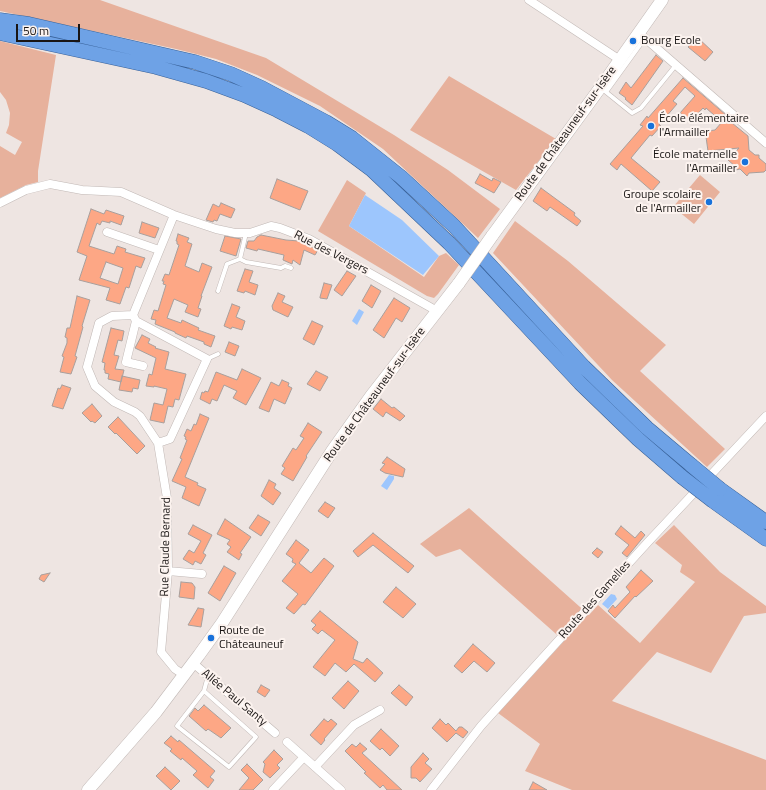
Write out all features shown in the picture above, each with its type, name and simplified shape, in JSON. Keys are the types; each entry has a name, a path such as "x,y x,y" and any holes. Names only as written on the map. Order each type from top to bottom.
{"highway":[{"path":"0,20 29,24 195,62 231,74 262,88 326,122 352,138 401,177 454,226 584,367 647,428 720,489 766,522"},
{"path":"0,33 156,67 206,80 277,110 308,126 337,144 372,170 449,243 580,383 638,439 682,477 766,539"}],"main road":[{"name":"Route de Châteauneuf-sur-Isère","path":"88,790 136,736 184,676 222,623 332,451 371,396 459,283 492,236 603,90 620,60 642,35 662,0"}],"street":[{"path":"529,0 620,60"},
{"path":"642,35 766,143"},
{"name":"Rue des Vergers","path":"0,203 26,190 50,184 82,190 120,192 174,215 235,234 246,234 271,226 280,228 309,239 437,311"},
{"path":"143,366 126,362 134,318 159,250 174,215"},
{"path":"107,232 159,250"},
{"name":"Rue Claude Bernard","path":"134,318 112,316 98,323 87,367 95,386 114,402 140,416 158,443 167,498 168,571 161,652 175,669 184,676"},
{"path":"134,318 207,359 170,439 158,443"},
{"name":"Route des Gamelles","path":"432,790 485,721 648,542 766,416"},
{"path":"168,571 202,574"},
{"name":"Allée Paul Santy","path":"193,663 275,732"},
{"path":"315,767 354,725 380,710"},
{"path":"287,742 341,790"},
{"path":"272,790 304,757"}],"lane":[{"path":"642,35 603,90 632,113 641,108 677,65"},
{"path":"240,259 246,234"},
{"path":"218,291 227,264 240,259 253,264 281,268 285,266 291,268"},
{"path":"207,359 218,354"},
{"path":"204,691 256,737 229,767 177,726 204,691 208,675"}],"shaded area":[{"path":"0,0 100,0 266,58 394,135 448,170 500,209 478,238 383,149 320,106 257,75 216,59 0,11"},
{"path":"0,41 56,55 38,171 38,182 26,185 0,198 0,146 15,155 22,142 6,133 9,125 10,113 6,100 0,92"},
{"path":"449,76 556,139 516,190 410,130"},
{"path":"700,175 720,192 694,224 673,207"},
{"path":"347,180 366,193 349,226 424,277 439,256 446,253 459,265 434,298 427,296 318,231"},
{"path":"515,221 568,261 666,345 640,371 725,449 707,467 612,380 493,253"},
{"path":"469,508 589,615 598,605 640,643 695,582 680,572 682,565 655,543 674,525 720,572 766,606 766,613 744,616 711,673 657,652 612,701 766,760 766,790 572,790 525,771 540,744 498,713 564,641 460,549 436,557 420,544"}],"water":[{"path":"365,195 402,220 439,256 423,275 349,226"},
{"path":"359,309 364,312 357,325 352,321"},
{"path":"389,475 394,476 394,479 387,490 381,486"},
{"path":"611,594 615,595 617,599 608,609 602,604"}],"building":[{"path":"697,37 713,52 705,61 688,47"},
{"path":"656,55 663,61 632,105 619,93 626,82 631,88"},
{"path":"683,78 733,121 732,123 748,136 749,150 755,155 759,155 759,158 766,164 766,170 764,172 749,173 747,176 740,169 736,170 736,167 728,160 739,148 708,151 706,137 707,131 715,130 722,122 706,108 705,110 703,108 691,121 680,113 695,96 685,87 673,101 677,104 659,125 661,126 652,136 650,135 631,158 660,182 652,191 621,164 617,170 610,164 643,126 640,125 647,116 648,118"},
{"path":"480,174 492,181 493,178 501,182 494,193 475,183"},
{"path":"277,179 308,191 300,210 270,198"},
{"path":"541,188 575,213 574,215 581,221 577,226 550,207 547,211 533,201"},
{"path":"221,203 235,209 231,218 220,214 217,221 214,220 213,222 206,220 213,204 219,207"},
{"path":"91,209 104,214 106,210 124,216 121,225 110,221 110,223 102,221 100,225 97,223 89,246 114,254 117,246 126,249 125,252 145,258 141,268 136,266 129,288 126,287 120,304 106,300 110,288 79,280 87,256 77,252","holes":["106,262 123,268 118,284 100,278"]},
{"path":"142,222 159,228 155,238 139,233"},
{"path":"178,234 189,238 187,242 192,244 185,266 199,272 202,263 212,267 201,296 198,308 201,309 198,317 185,312 188,305 174,299 167,318 181,323 182,320 199,328 198,330 215,336 211,347 204,344 204,342 187,336 186,338 155,324 156,320 151,319 154,310 158,311 166,285 163,284 164,281 162,281 165,274 169,275 179,245 176,241"},
{"path":"261,235 299,241 318,250 315,255 304,250 300,265 293,260 292,264 283,260 284,255 246,248 248,241 254,241"},
{"path":"225,236 241,239 236,256 220,251"},
{"path":"245,269 253,271 249,282 258,285 255,295 245,291 244,293 237,291"},
{"path":"347,271 356,276 342,296 334,290"},
{"path":"324,283 332,285 327,299 320,298"},
{"path":"371,285 381,291 372,308 362,301"},
{"path":"278,293 285,296 282,302 293,307 288,317 273,310 272,306"},
{"path":"77,296 90,300 75,356 77,357 71,374 60,372 64,357 62,356 67,343 67,338 65,337 67,328 70,328"},
{"path":"394,298 410,308 402,322 396,318 384,338 373,330"},
{"path":"232,304 240,307 236,317 245,321 242,330 232,327 231,329 224,326"},
{"path":"312,321 323,326 314,345 303,339"},
{"path":"111,328 124,331 122,341 118,340 114,355 119,356 115,369 124,370 121,382 108,379 109,374 105,373 105,363 102,362"},
{"path":"142,335 150,339 148,343 156,347 155,348 169,352 165,369 186,374 179,400 175,399 173,407 168,406 164,423 150,420 154,403 163,405 167,389 146,386 149,374 152,375 156,358 135,348"},
{"path":"229,342 239,346 235,356 225,352"},
{"path":"242,369 261,378 246,405 233,398 237,391 224,385 217,401 212,399 210,404 200,399 202,392 208,392 216,372 237,380"},
{"path":"316,371 328,377 320,391 307,384"},
{"path":"122,376 140,380 138,389 133,388 132,392 119,390"},
{"path":"282,380 289,383 288,386 292,388 285,404 274,399 269,412 259,408 271,382 279,386"},
{"path":"62,385 71,388 63,409 52,406 58,388 60,389"},
{"path":"381,399 405,416 400,421 386,412 383,417 373,409"},
{"path":"92,404 102,416 95,423 92,421 91,422 82,413"},
{"path":"200,414 209,418 185,477 198,483 197,485 206,489 199,506 182,498 186,487 172,481 182,459 180,458 187,440 184,436 187,429 191,431 194,424 196,425"},
{"path":"118,417 145,446 137,454 108,427"},
{"path":"308,423 322,432 306,456 307,457 293,481 281,474 285,468 282,466 293,448 296,450 304,438 300,436"},
{"path":"387,457 405,469 403,477 385,473 380,470 385,464 382,463"},
{"path":"269,480 276,484 274,488 281,493 273,505 261,496"},
{"path":"325,502 335,508 328,518 318,511"},
{"path":"258,515 270,522 261,536 249,528"},
{"path":"225,519 251,537 240,553 242,554 239,560 227,552 231,547 227,544 230,540 217,534"},
{"path":"193,525 212,535 203,553 206,555 201,564 195,561 193,565 183,559 189,550 194,553 201,541 188,534"},
{"path":"621,526 635,538 641,531 645,535 627,557 622,553 629,545 615,534"},
{"path":"373,533 414,566 408,573 373,545 358,557 353,551"},
{"path":"296,540 309,550 299,563 311,573 324,558 334,566 305,605 303,604 294,614 286,608 298,594 282,581 296,564 292,562 293,559 286,554"},
{"path":"597,548 603,552 598,558 592,553"},
{"path":"224,566 236,573 220,601 208,593"},
{"path":"641,570 653,581 636,597 635,596 615,618 608,611 613,605 615,608 630,592 626,587"},
{"path":"50,573 44,582 39,579 41,575"},
{"path":"181,582 192,583 195,587 194,599 179,597"},
{"path":"396,587 416,604 403,618 383,602"},
{"path":"198,608 204,609 201,627 188,625"},
{"path":"320,611 358,642 353,659 363,663 367,658 383,673 375,682 354,664 346,672 335,663 325,676 313,667 335,640 322,630 318,634 312,629 316,625 311,621"},
{"path":"473,644 495,663 487,672 474,661 462,673 454,666"},
{"path":"348,681 359,691 344,709 332,698"},
{"path":"261,685 270,690 265,697 257,692"},
{"path":"399,685 413,697 406,706 391,693"},
{"path":"204,705 231,728 221,738 208,729 206,731 189,716 195,708 198,711"},
{"path":"324,719 328,722 331,719 337,724 324,739 325,740 321,745 310,735"},
{"path":"440,719 446,725 448,723 456,731 459,727 462,727 468,732 463,738 456,733 447,742 432,728"},
{"path":"381,729 399,746 390,756 382,748 380,750 370,741"},
{"path":"171,736 178,742 179,740 215,771 210,777 214,780 208,788 193,775 197,771 182,758 181,760 170,751 172,749 164,743"},
{"path":"360,743 367,749 362,753 402,790 387,790 383,785 380,788 364,773 366,772 345,751 352,744 356,747"},
{"path":"274,750 283,759 277,765 280,768 270,778 263,772 265,764 263,762"},
{"path":"423,753 429,759 425,763 432,769 420,782 416,778 411,778 411,767"},
{"path":"247,764 263,780 253,790 239,790 249,778 241,770"},
{"path":"165,767 180,781 171,790 156,776"},
{"path":"533,782 547,790 529,790"}],"place":[{"name":"Bourg Ecole","path":"633,41"},
{"name":"École élémentaire l'Armailler","path":"651,126"},
{"name":"École maternelle l'Armailler","path":"745,162"},
{"name":"Groupe scolaire de l'Armailler","path":"709,202"},
{"name":"Route de Châteauneuf","path":"211,638"}]}
